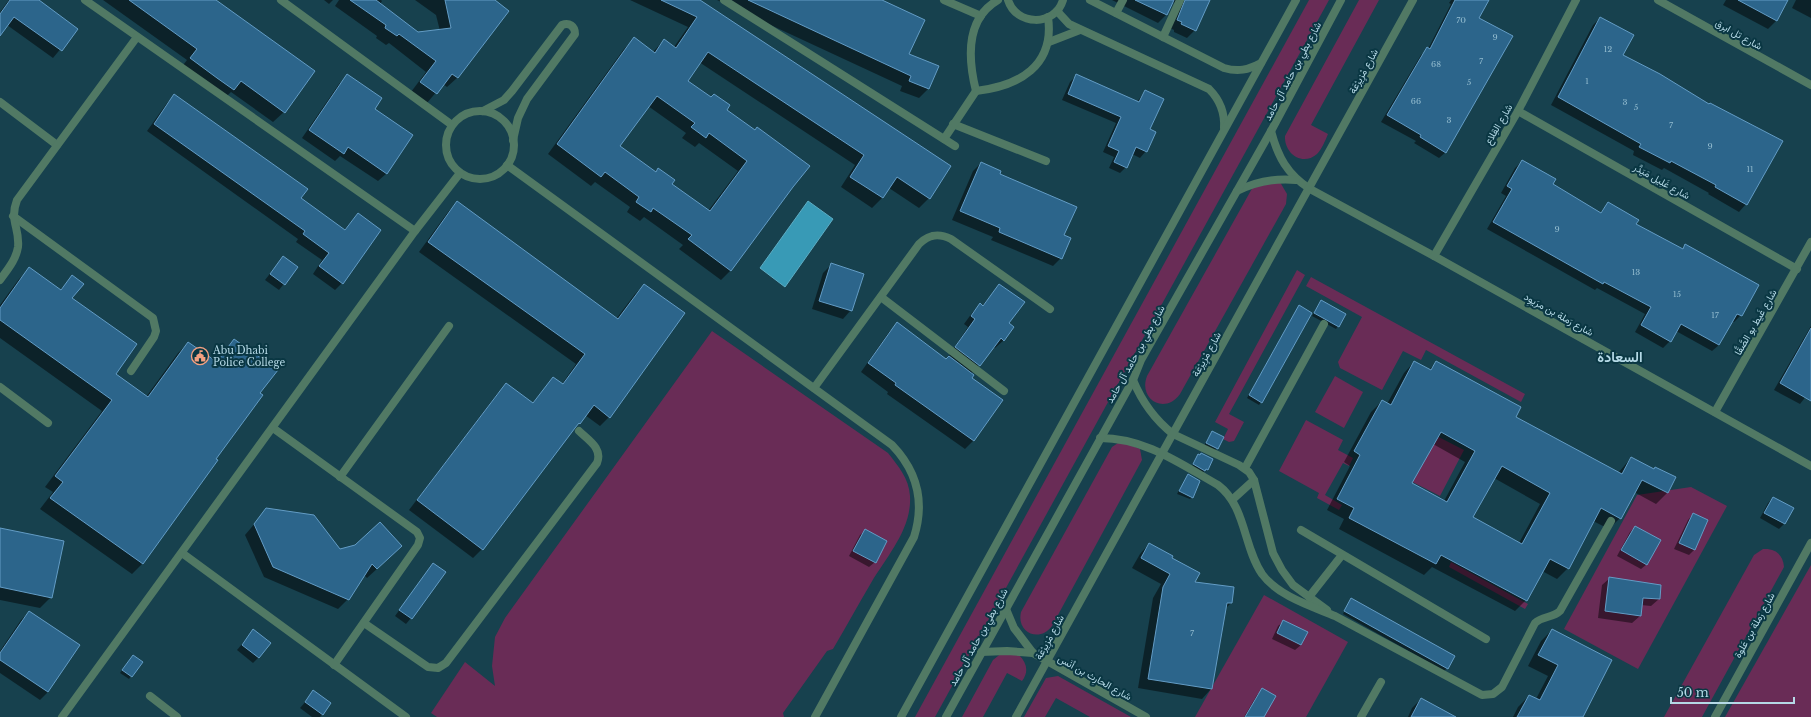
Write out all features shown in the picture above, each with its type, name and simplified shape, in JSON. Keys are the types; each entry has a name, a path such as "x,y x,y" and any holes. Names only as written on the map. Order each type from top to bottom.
{"street":[{"path":"85,0 416,231"},
{"path":"281,0 452,125"},
{"path":"724,0 955,146"},
{"path":"944,0 981,16"},
{"path":"944,139 976,91 971,65 971,45 975,26 988,8 998,0"},
{"path":"1008,0 1013,10 1026,19 1041,20 1048,18 1057,11 1063,1"},
{"path":"1090,0 1224,68 1239,70 1247,69 1261,63"},
{"path":"1116,13 1122,0"},
{"path":"1163,37 1180,0"},
{"path":"901,717 1224,128 1296,0"},
{"name":"شارع بطي بن حامد آل حامد","path":"946,717 1133,380 1142,360 1271,131 1341,0"},
{"name":"شارع مْزِيرْعَة","path":"1016,717 1310,189 1413,0"},
{"name":"شارع القِلاع","path":"1434,256 1518,111 1576,0"},
{"name":"شارع تل ابرق","path":"1658,0 1811,85"},
{"path":"1057,11 1069,24 1080,30 1209,89 1215,95 1222,107 1224,128"},
{"path":"976,91 998,88 1018,80 1038,64 1049,42 1050,30 1048,18"},
{"path":"483,112 499,103 512,91 562,25 568,23 572,25 574,27 575,34 527,99 518,118 513,140"},
{"path":"1049,42 1080,30"},
{"path":"0,280 13,261 18,247 13,216 17,200 137,36"},
{"path":"0,102 57,145"},
{"name":"شارع غَلِيل مَيَدَّر","path":"1518,111 1797,269"},
{"path":"483,112 492,113 500,118 510,131 514,149 507,165 501,172 485,179 472,178 460,173 449,159 446,151 448,133 452,125 465,114 483,112"},
{"path":"953,124 1046,161"},
{"name":"شارع رَملة بن مرَيوِد","path":"1271,131 1278,152 1296,180 1310,189 1434,256 1811,466"},
{"path":"507,165 892,445 901,455 914,478 920,503 918,526 909,548 815,717"},
{"path":"62,717 416,231 460,173"},
{"path":"1237,191 1248,185 1272,179 1296,180"},
{"path":"13,216 153,318 156,331 154,337 131,370"},
{"path":"814,388 923,240 934,235 940,235 951,240 1050,309"},
{"name":"شارع غَيط بو الصَّقَّا","path":"1715,412 1811,242"},
{"path":"880,297 1004,391"},
{"path":"1245,468 1324,324"},
{"path":"340,476 449,326"},
{"path":"1133,380 1142,401 1148,410 1173,434 1245,468 1254,480 1277,562 1287,577 1309,597 1335,616"},
{"path":"0,387 48,423"},
{"path":"273,428 417,532 420,538 418,545 334,664"},
{"path":"364,623 428,667 438,668 446,663 597,463 599,458 596,447 578,431"},
{"path":"1100,438 1132,441 1153,448 1218,485 1232,500 1257,564 1269,582 1287,594 1335,616 1476,694 1482,695 1493,694 1502,687 1535,623 1540,619 1555,615 1560,611 1611,521"},
{"path":"1232,500 1254,480"},
{"path":"1301,530 1486,639"},
{"name":"شارع رَملة بن عَلوة","path":"1715,717 1811,543"},
{"path":"182,553 406,717"},
{"path":"1309,597 1342,554"},
{"name":"شارع الحارِث بن أنَس","path":"1006,609 1014,628 1033,653 1146,717"},
{"name":"شارع الحارِث بن أنَس","path":"981,652 1007,651 1033,653"},
{"path":"1362,717 1381,682"},
{"path":"150,696 177,717"}],"shaded area":[{"path":"1309,0 1329,0 935,717 915,717"},
{"path":"1359,0 1379,0 1311,125 1328,134 1323,145 1317,154 1311,158 1300,158 1291,153 1287,148 1285,136"},
{"path":"1280,182 1287,194 1286,204 1180,394 1174,400 1167,403 1161,404 1154,402 1146,392 1145,385 1147,376 1254,185"},
{"path":"1297,270 1305,275 1229,414 1244,422 1234,441 1229,442 1223,439 1228,429 1215,422"},
{"path":"1311,277 1525,394 1521,402 1426,350 1421,360 1403,351 1382,390 1340,368 1338,362 1362,317 1306,286"},
{"path":"712,331 888,453 896,463 908,484 910,508 903,531 833,649 827,651 783,713 784,717 437,717 431,713 465,662 495,686 492,666 495,637 505,618"},
{"path":"1335,376 1363,392 1344,428 1315,412"},
{"path":"1306,420 1343,440 1338,450 1353,458 1349,466 1343,463 1325,495 1342,505 1339,510 1317,498 1319,493 1279,471"},
{"path":"1419,427 1464,450 1440,496 1393,472"},
{"path":"1121,441 1140,449 1142,460 1052,626 1041,634 1036,635 1030,633 1025,630 1022,625 1020,619 1021,612 1112,447"},
{"path":"1691,487 1727,506 1638,669 1564,629 1637,495"},
{"path":"1763,549 1772,550 1778,553 1782,559 1784,567 1702,717 1664,717 1754,555"},
{"path":"1451,562 1528,604 1525,609 1449,567"},
{"path":"1811,565 1811,717 1725,717"},
{"path":"1264,595 1348,642 1306,717 1195,717"},
{"path":"1003,652 1019,655 1022,658 1026,668 1024,678 1022,681 1007,673 983,717 962,717 993,660"},
{"path":"1058,676 1131,717 1090,717 1056,698 1045,717 1024,717 1046,678"}],"water":[{"path":"808,201 833,219 785,287 760,268"}],"building":[{"path":"10,0 39,0 78,29 62,51 14,17 0,36 0,14"},
{"path":"129,0 216,0 315,71 285,113 241,81 234,90 217,78 190,58 197,49"},
{"path":"350,0 376,0 418,32 451,28 445,0 495,0 509,11 458,78 452,74 437,94 420,82 436,61 399,34 397,36 385,28 386,25"},
{"path":"661,0 700,0 951,166 930,199 897,177 883,198 850,177 864,155 708,52 688,81 711,97 714,94 730,105 727,110 755,130 757,127 810,166 731,271 688,239 692,235 653,208 651,212 636,202 639,197 605,172 601,177 557,144 634,37 655,53 664,39 676,48 697,17","holes":["657,96 695,123 691,127 706,138 709,133 747,161 710,211 672,184 675,180 658,168 656,172 620,146"]},
{"path":"748,0 882,0 925,20 909,54 939,66 929,89 909,81 911,76"},
{"path":"1135,0 1174,0 1167,15"},
{"path":"1185,0 1210,0 1196,31 1181,24 1182,22 1177,20"},
{"path":"1455,0 1489,0 1479,18 1513,36 1446,153 1420,137 1421,135 1387,115 1427,47 1430,49"},
{"path":"1738,0 1788,0 1777,21"},
{"path":"1600,17 1634,35 1623,55 1660,74 1709,104 1710,103 1783,141 1747,205 1715,187 1716,185 1671,161 1670,163 1639,147 1641,144 1558,97"},
{"path":"347,74 382,98 375,109 413,135 387,174 348,147 344,154 309,130"},
{"path":"1076,74 1139,102 1145,90 1164,99 1150,129 1156,132 1147,152 1136,147 1127,168 1114,162 1119,151 1108,146 1121,117 1068,94"},
{"path":"174,94 308,189 301,198 345,230 358,213 381,230 343,284 319,266 329,253 303,234 305,231 154,124"},
{"path":"1522,160 1556,179 1553,184 1601,213 1608,202 1639,220 1636,224 1683,249 1685,244 1759,285 1742,316 1737,314 1719,345 1681,324 1671,342 1641,325 1651,307 1604,282 1603,284 1493,222 1512,189 1507,186"},
{"path":"981,162 1001,171 1000,174 1077,207 1064,235 1071,238 1062,259 999,232 1000,228 960,211"},
{"path":"457,201 618,319 644,284 685,313 610,418 594,405 483,550 417,500 506,383 533,403 553,377 563,384 585,354 428,242"},
{"path":"283,256 298,267 285,285 270,274"},
{"path":"831,263 864,274 852,311 819,301"},
{"path":"29,267 61,290 72,275 84,284 72,298 137,344 116,374 148,397 188,342 217,362 234,339 278,370 260,393 263,395 216,459 218,460 143,564 50,498 63,482 55,476 112,400 0,320 0,308"},
{"path":"999,284 1025,302 1009,323 1014,327 1004,341 1001,338 980,366 955,347 975,319 971,316 980,303 983,306"},
{"path":"1321,300 1346,314 1339,327 1314,313"},
{"path":"1299,305 1312,313 1262,403 1249,395"},
{"path":"897,322 946,359 949,356 974,375 972,378 1003,400 974,441 895,385 896,383 868,363"},
{"path":"1811,328 1811,401 1780,383"},
{"path":"1414,361 1431,370 1436,361 1521,407 1516,417 1622,474 1631,457 1654,469 1655,467 1676,477 1668,493 1642,480 1621,519 1601,508 1569,569 1550,559 1527,601 1441,555 1436,564 1349,518 1354,508 1337,499 1360,455 1354,451 1382,400 1391,405","holes":["1441,432 1475,451 1447,502 1412,483","1502,466 1550,493 1522,544 1473,517"]},
{"path":"1212,431 1224,437 1218,449 1206,443"},
{"path":"1201,453 1213,459 1208,470 1206,469 1205,471 1193,464 1198,454 1200,455"},
{"path":"1188,474 1200,481 1193,498 1179,491"},
{"path":"1773,497 1794,508 1785,524 1764,513"},
{"path":"266,508 314,515 340,549 355,545 380,522 402,546 377,569 372,564 349,600 273,567 254,524"},
{"path":"1693,513 1708,520 1695,550 1679,543"},
{"path":"1635,526 1661,540 1647,565 1621,550"},
{"path":"0,528 64,541 52,598 0,587"},
{"path":"865,529 887,541 876,563 853,551"},
{"path":"1149,543 1173,556 1172,558 1200,573 1195,582 1234,587 1232,603 1227,603 1212,689 1148,679 1163,587 1170,574 1141,558"},
{"path":"433,563 446,572 412,619 399,610"},
{"path":"1609,577 1661,585 1660,599 1643,598 1641,616 1605,611"},
{"path":"1351,598 1455,656 1448,669 1344,611"},
{"path":"29,611 80,645 48,692 0,660 0,653"},
{"path":"1283,620 1308,632 1301,645 1277,633"},
{"path":"253,629 271,643 259,658 242,645"},
{"path":"1552,629 1612,660 1583,717 1517,717 1529,695 1540,700 1558,665 1538,655"},
{"path":"133,655 143,662 132,677 122,670"},
{"path":"1262,688 1276,696 1264,717 1245,717"},
{"path":"313,690 331,703 323,715 305,702"},
{"path":"1421,698 1456,717 1411,717"}],"place":[{"name":"Abu Dhabi Police College","path":"200,356"}],"district":[{"name":"السعادة","path":"1620,357"}]}
